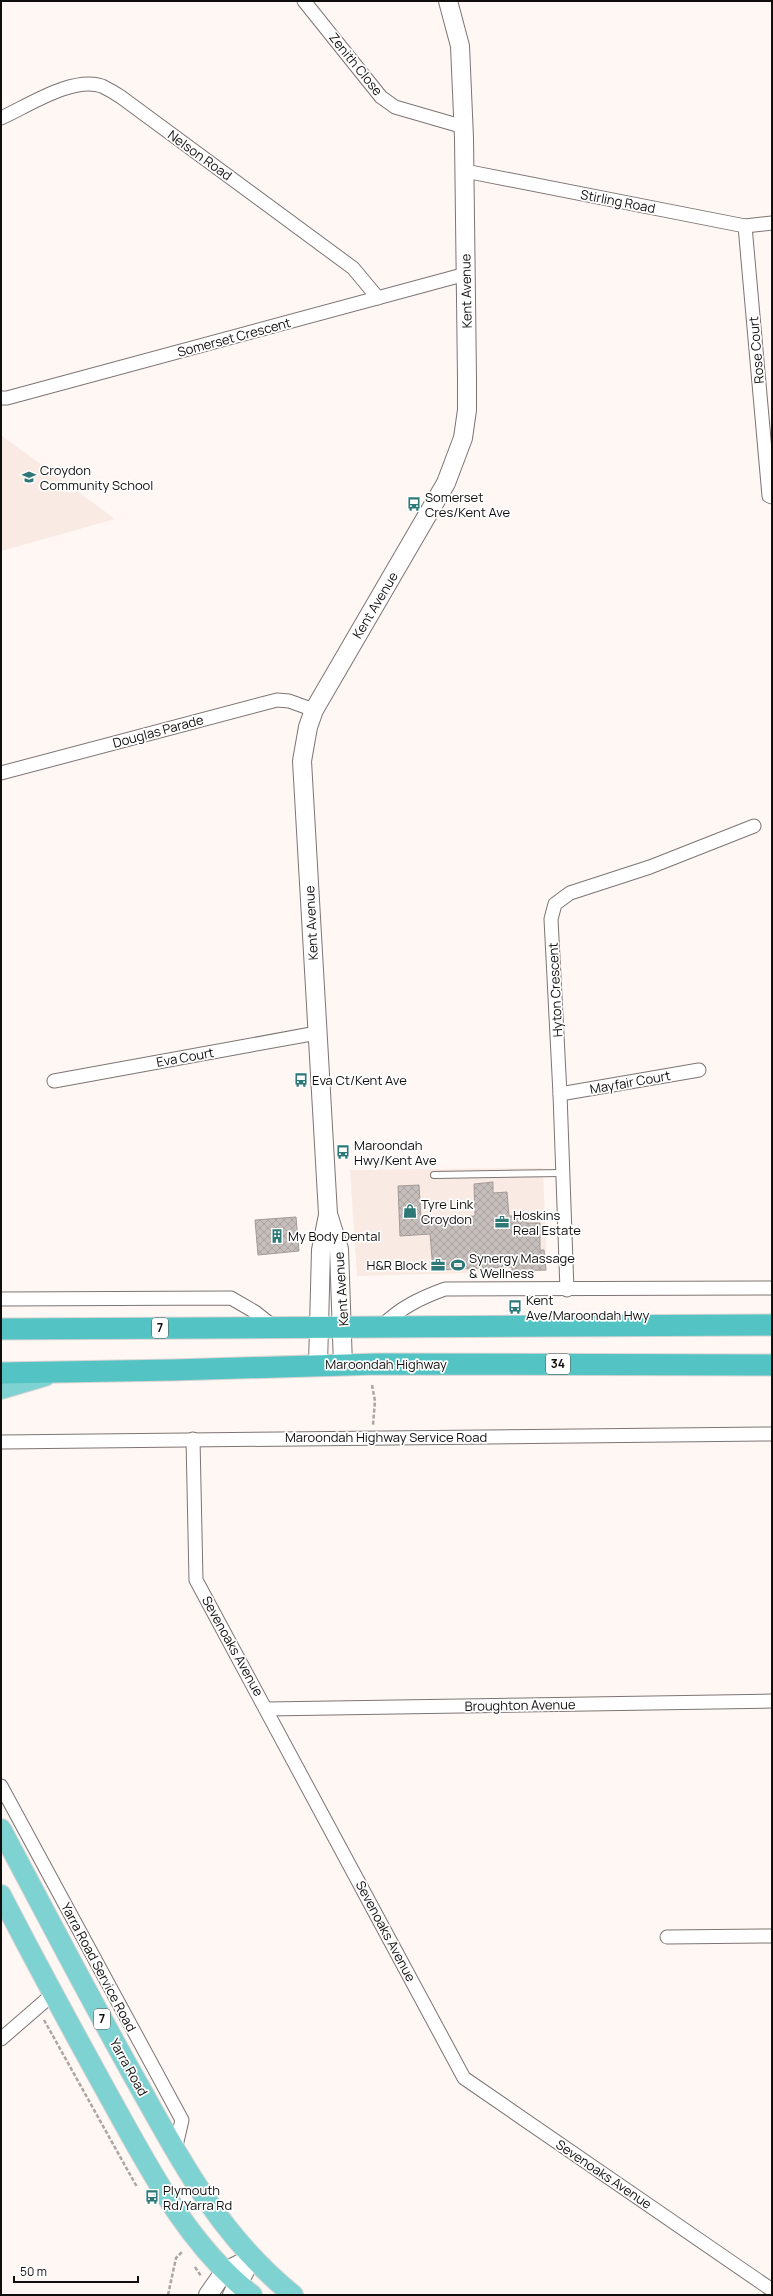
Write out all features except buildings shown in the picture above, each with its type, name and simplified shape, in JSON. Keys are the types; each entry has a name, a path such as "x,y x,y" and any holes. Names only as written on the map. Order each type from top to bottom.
{"highway":[{"path":"318,1327 772,1325"},
{"name":"7","path":"1,1329 318,1327"},
{"name":"Maroondah Highway","path":"1,1373 318,1365 772,1365"}],"main road":[{"name":"Kent Avenue","path":"343,1365 343,1327 339,1249 328,1214 302,761 308,727 314,710 446,483 463,438 467,410 464,127 460,46 448,1"},
{"name":"Kent Avenue","path":"318,1365 321,1250 328,1214"},
{"path":"1,1389 59,1372"},
{"name":"Yarra Road","path":"1,1829 106,2026 176,2150 209,2205 251,2258"},
{"name":"7","path":"1,1895 52,1994 167,2198 237,2287"},
{"path":"208,2295 237,2287 251,2258"},
{"name":"7","path":"251,2258 293,2295"}],"street":[{"name":"Zenith Close","path":"304,1 381,97 395,107 464,127"},
{"name":"Nelson Road","path":"1,118 68,87 84,84 102,86 121,97 353,268 378,298"},
{"name":"Stirling Road","path":"465,171 746,226 772,223"},
{"name":"Rose Court","path":"746,226 769,496 772,497"},
{"name":"Somerset Crescent","path":"1,398 7,398 466,274"},
{"name":"Douglas Parade","path":"1,774 277,700 289,702 314,710"},
{"name":"Hyton Crescent","path":"567,1290 560,1094 551,919 555,904 570,893 650,867 754,826"},
{"name":"Eva Court","path":"54,1081 317,1034"},
{"name":"Mayfair Court","path":"560,1094 699,1070"},
{"path":"382,1326 396,1312 421,1298 444,1289 567,1290 772,1288"},
{"path":"1,1299 231,1298 255,1312 274,1327"},
{"name":"Maroondah Highway Service Road","path":"1,1442 772,1434"},
{"name":"Sevenoaks Avenue","path":"193,1439 196,1580 267,1709 464,2078 772,2290"},
{"name":"Broughton Avenue","path":"267,1709 772,1701"},
{"name":"Yarra Road Service Road","path":"1,1786 182,2120 176,2150"},
{"path":"667,1937 772,1936"},
{"path":"1,2039 52,1994"}],"lane":[{"path":"434,1175 562,1174"}],"path":[{"path":"372,1385 376,1415 372,1437"},
{"path":"168,2295 176,2258 183,2251"}],"shaded area":[{"name":"Croydon Community School","path":"1,435 115,519 1,551"},
{"path":"543,1168 547,1271 357,1276 350,1170"}],"place":[{"name":"Croydon Community School","path":"29,477"},
{"name":"Somerset Cres/Kent Ave","path":"414,504"},
{"name":"Eva Ct/Kent Ave","path":"301,1080"},
{"name":"Maroondah Hwy/Kent Ave","path":"343,1152"},
{"name":"Tyre Link Croydon","path":"410,1211"},
{"name":"Hoskins Real Estate","path":"502,1222"},
{"name":"My Body Dental","path":"277,1236"},
{"name":"H&R Block","path":"438,1265"},
{"name":"Synergy Massage & Wellness","path":"458,1265"},
{"name":"Kent Ave/Maroondah Hwy","path":"515,1307"},
{"name":"Plymouth Rd/Yarra Rd","path":"152,2197"}]}
